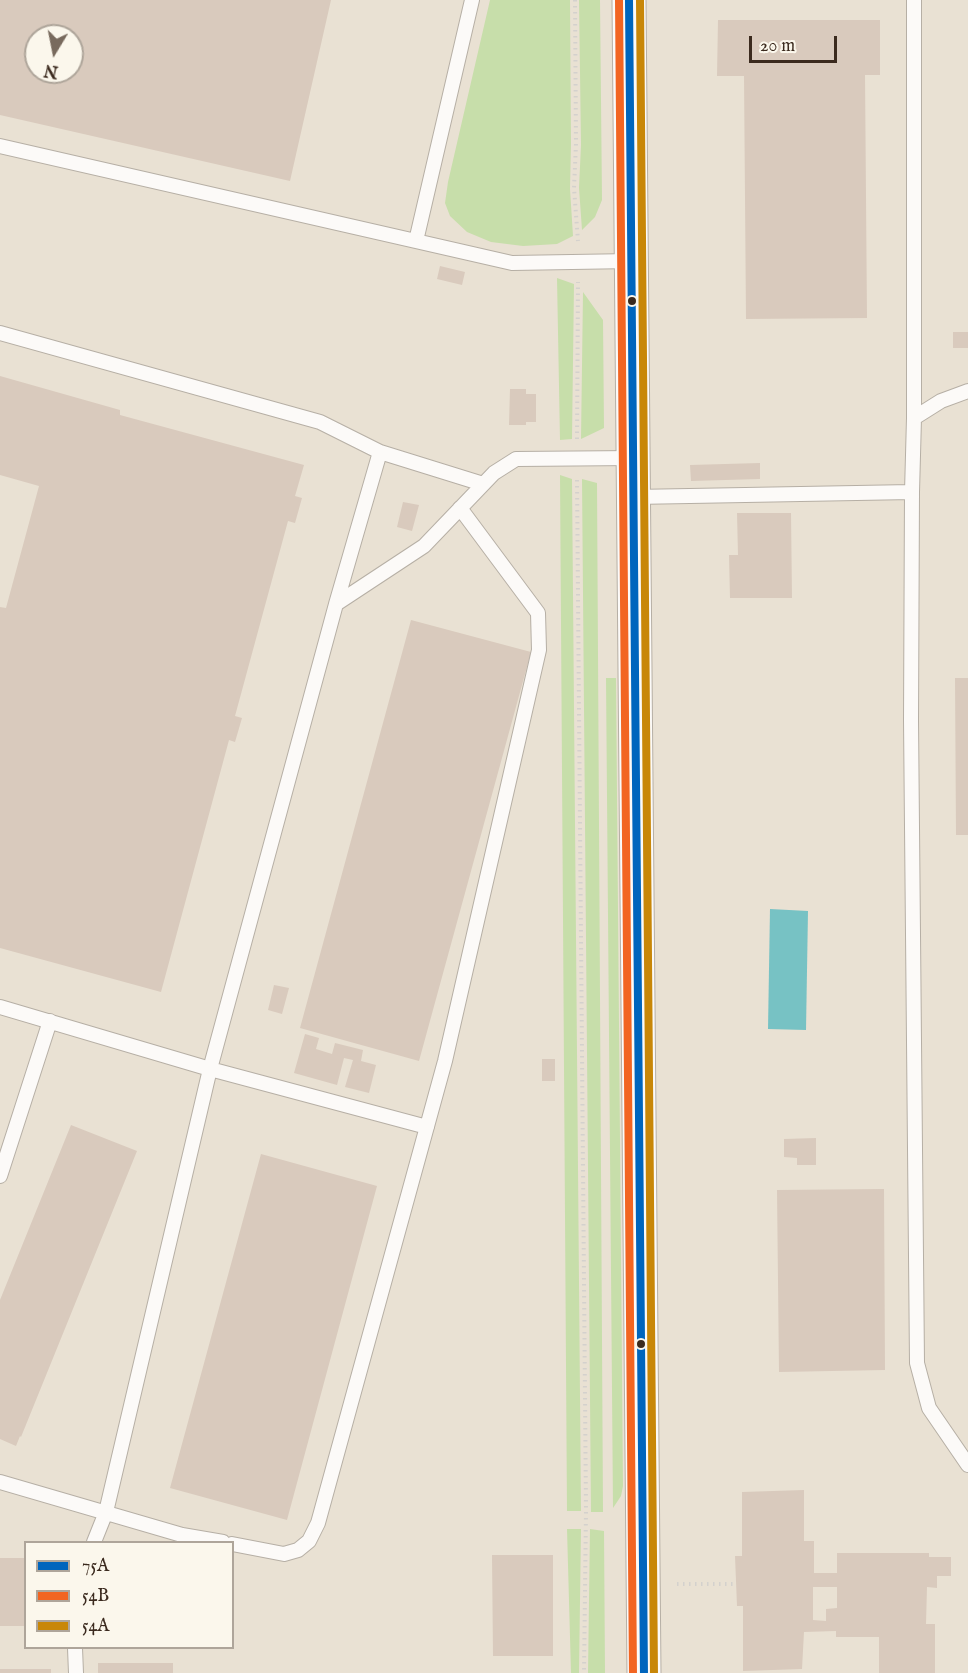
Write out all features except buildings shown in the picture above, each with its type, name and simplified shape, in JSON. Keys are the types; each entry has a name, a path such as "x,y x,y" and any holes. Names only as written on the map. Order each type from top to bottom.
{"street":[{"path":"629,0 644,1673"}],"lane":[{"path":"416,240 472,0"},
{"path":"914,0 912,813 917,1363 929,1408 968,1466"},
{"path":"0,146 512,263 632,261"},
{"path":"0,333 320,422 380,452 483,484"},
{"path":"914,418 941,401 968,391"},
{"path":"94,1541 106,1512 210,1069 336,604 380,452"},
{"path":"336,604 424,546 494,473 516,459 634,458"},
{"path":"634,497 912,492"},
{"path":"234,1544 284,1554 298,1551 309,1541 318,1523 447,1050 539,650 538,613 460,508"},
{"path":"0,1007 210,1069 427,1127"},
{"path":"0,1176 50,1022"},
{"path":"0,1482 182,1534 218,1541"},
{"path":"75,1649 76,1673"}],"path":[{"path":"575,0 574,188 577,234"},
{"path":"577,439 579,288"},
{"path":"577,479 586,1510 584,1673"},
{"path":"677,1584 736,1584"}],"green space":[{"path":"490,0 570,0 570,189 573,236 557,244 523,246 491,242 467,232 450,216 445,203"},
{"path":"579,0 600,0 602,200 595,217 582,230 579,188 581,145"},
{"path":"557,278 574,284 572,439 560,440"},
{"path":"583,292 603,320 604,428 581,439"},
{"path":"560,475 572,479 581,1511 567,1511"},
{"path":"582,479 597,483 603,1512 591,1512"},
{"path":"606,678 616,678 623,1486 621,1496 613,1508"},
{"path":"567,1529 581,1529 579,1673 571,1673"},
{"path":"590,1529 604,1531 605,1673 588,1673"}],"water":[{"path":"770,909 808,911 806,1030 768,1029"}],"transit line":[{"name":"54B","path":"619,0 633,1673"},
{"name":"75A","path":"629,0 644,1673"},
{"name":"54A","path":"640,0 654,1673"}]}
